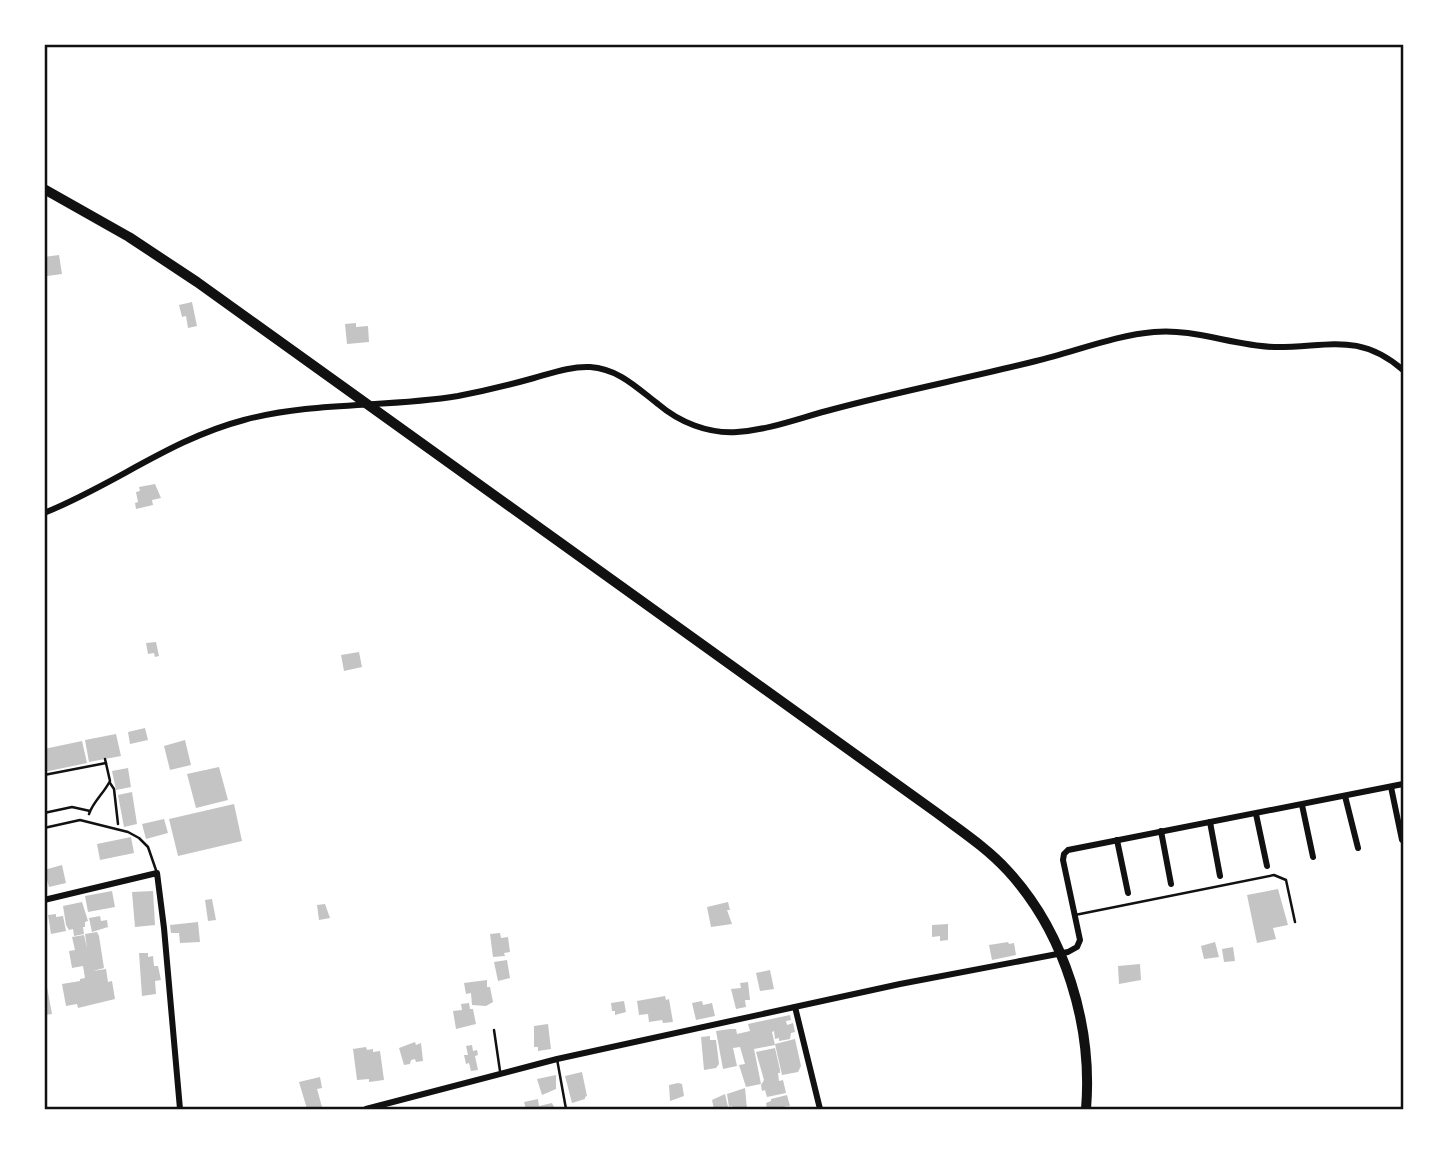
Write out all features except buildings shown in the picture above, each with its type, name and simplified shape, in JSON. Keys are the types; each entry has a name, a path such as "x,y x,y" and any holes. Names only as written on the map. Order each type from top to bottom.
{"main road":[{"path":"44,189 163,259 371,405 971,838 1022,887 1037,909 1059,954 1083,1033 1087,1064 1086,1109"}],"street":[{"path":"44,513 81,497 187,439 243,420 288,411 450,397 491,390 568,369 591,367 625,377 659,406 683,421 709,430 736,432 1001,370 1137,334 1160,331 1182,332 1228,342 1271,347 1344,343 1382,355 1403,370"},
{"path":"366,1109 557,1059 795,1007 1059,954 1079,945 1064,854 1068,850 1403,784"},
{"path":"1391,787 1402,840"},
{"path":"1345,796 1358,848"},
{"path":"1302,805 1313,857"},
{"path":"1256,814 1267,866"},
{"path":"1210,822 1220,876"},
{"path":"1161,831 1171,884"},
{"path":"1117,839 1128,893"},
{"path":"44,900 157,873 180,1109"},
{"path":"795,1007 820,1109"}],"lane":[{"path":"44,828 78,820 116,828 134,835 146,843 157,873"},
{"path":"1075,915 1274,875 1286,880 1295,922"},
{"path":"494,1030 501,1074"},
{"path":"557,1059 566,1109"}],"path":[{"path":"44,775 106,761 110,783 114,789 118,820 116,828"},
{"path":"88,821 90,811 110,783"},
{"path":"44,813 72,807 90,811"}]}
